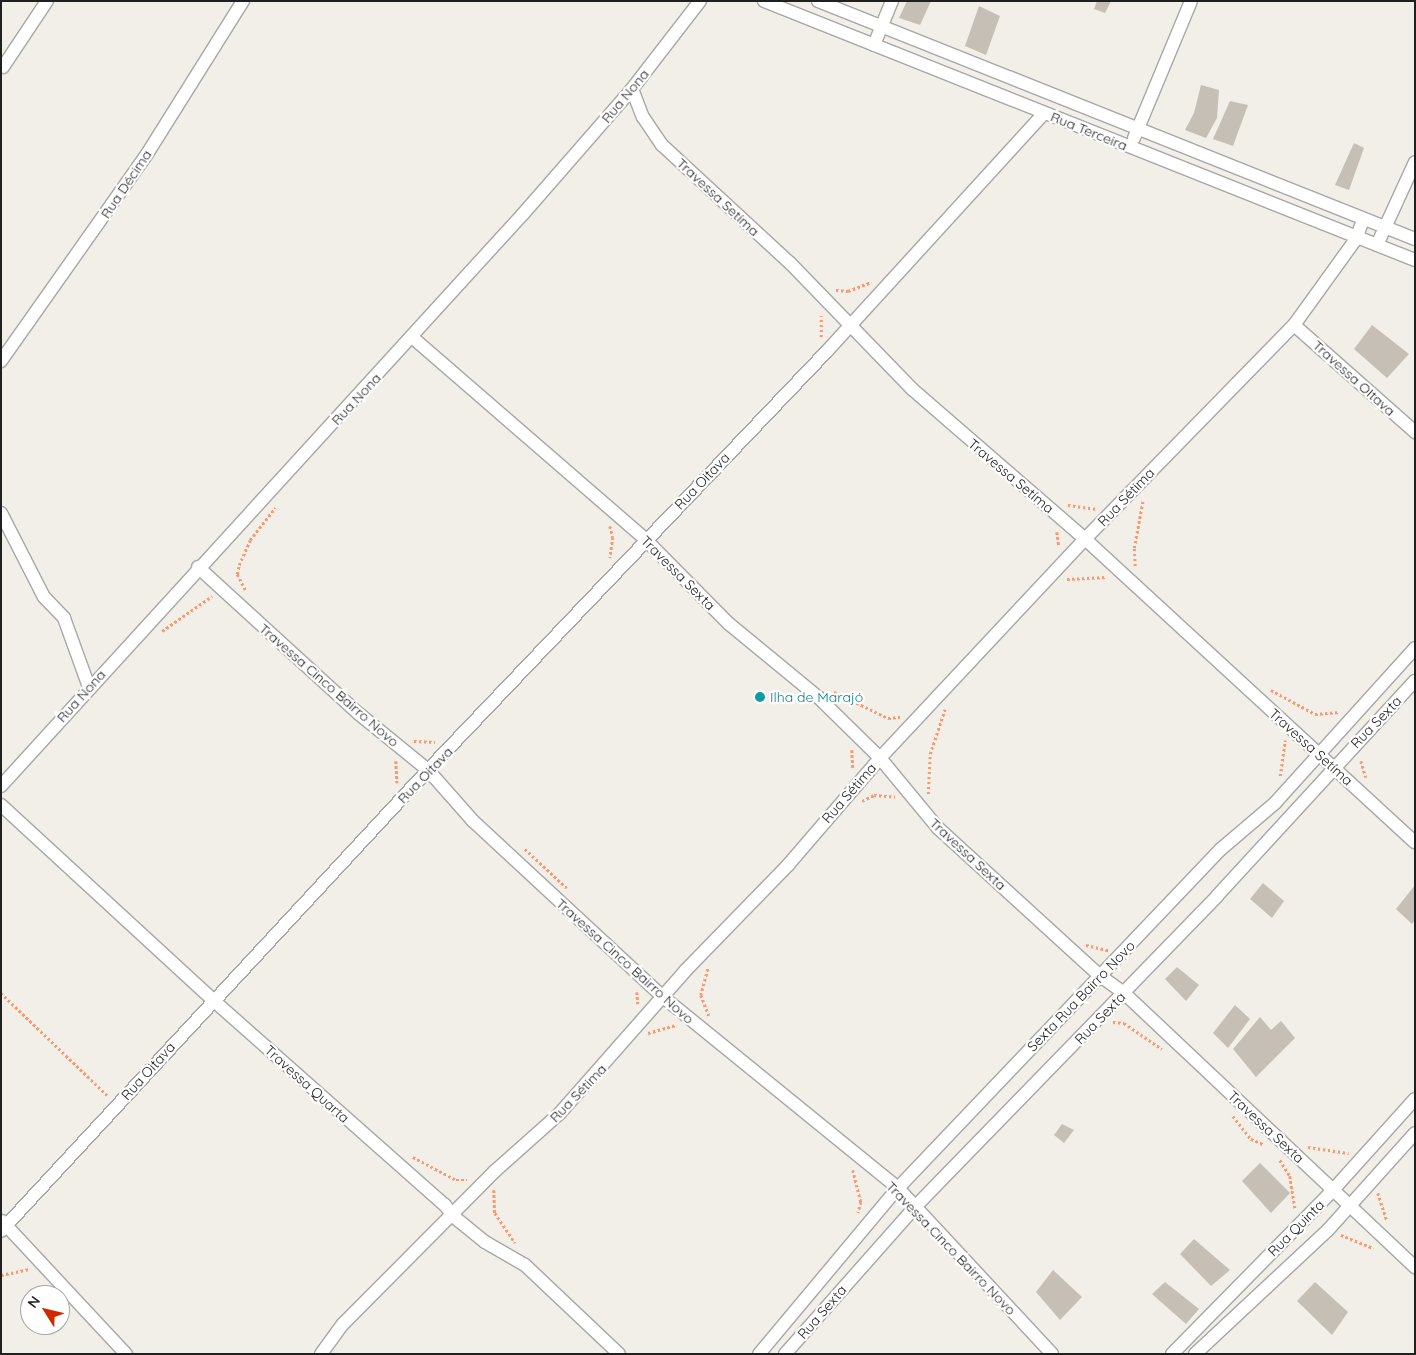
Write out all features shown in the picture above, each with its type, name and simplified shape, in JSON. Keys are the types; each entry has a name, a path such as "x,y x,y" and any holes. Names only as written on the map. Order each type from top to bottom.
{"street":[{"path":"3,67 47,1"},
{"name":"Rua Décima","path":"1,361 141,162 243,1"},
{"name":"Rua Nona","path":"1,786 88,687 413,338 632,89 700,1"},
{"name":"Rua Terceira","path":"764,1 1356,240 1415,260"},
{"name":"Rua Terceira","path":"818,1 1415,240"},
{"path":"874,45 892,1"},
{"path":"1130,148 1191,1"},
{"name":"Travessa Setíma","path":"632,89 643,118 662,145 852,324 912,389 1085,539 1415,842"},
{"name":"Rua Oitava","path":"3,1226 428,770 852,324 1044,113"},
{"path":"1377,246 1415,162"},
{"name":"Rua Sétima","path":"321,1354 343,1324 492,1175 560,1114 663,997 788,864 846,794 922,717 1085,539 1294,324 1356,240 1363,220"},
{"name":"Travessa OItava","path":"1294,324 1415,432"},
{"name":"Travessa Sexta","path":"413,338 646,540 728,623 818,696 880,758 938,828 1099,975 1124,994 1415,1267"},
{"path":"1,513 44,597 64,618 88,687"},
{"name":"Travessa Cinco Bairro Novo","path":"198,568 358,713 428,770 472,821 663,997 898,1188 914,1208 1052,1354"},
{"name":"Sexta Rua Bairro Novo","path":"759,1354 898,1188 1221,849 1275,803 1320,756 1415,648"},
{"name":"Rua Sexta","path":"785,1354 914,1208 1124,994 1415,681"},
{"name":"Travessa Quarta","path":"1,805 213,1000 445,1205 452,1216 485,1242 525,1265 619,1354"},
{"name":"Rua Quinta","path":"1172,1354 1334,1190 1415,1099"},
{"name":"Rua Quinta","path":"1195,1354 1328,1230 1415,1133"},
{"path":"3,1226 126,1354"}],"path":[{"path":"834,289 848,291 876,278"},
{"path":"820,313 822,319 820,340"},
{"path":"1048,579 1091,576 1131,583 1147,476"},
{"path":"250,595 237,574 239,565 250,540 279,502"},
{"path":"1060,502 1099,509 1118,505"},
{"path":"609,523 612,537 609,561"},
{"path":"1057,529 1058,552"},
{"path":"158,633 211,596 218,602"},
{"path":"928,800 930,754 954,682"},
{"path":"1245,686 1272,691 1315,714 1342,712"},
{"path":"829,689 888,718 922,717"},
{"path":"846,794 853,774 847,725"},
{"path":"1276,783 1285,751 1283,732 1292,744"},
{"path":"1362,755 1368,798"},
{"path":"395,757 398,772 396,791"},
{"path":"857,804 874,795 902,797"},
{"path":"711,962 704,974 702,995 711,1021"},
{"path":"633,969 638,1008"},
{"path":"1,993 118,1104"},
{"path":"1092,1026 1109,1021 1124,1023 1165,1051"},
{"path":"642,1035 672,1024 679,1026"},
{"path":"1301,1146 1324,1152 1366,1154"},
{"path":"410,1156 456,1180 492,1175 495,1213 514,1240 525,1265"},
{"path":"1278,1156 1290,1176 1295,1196 1291,1233"},
{"path":"852,1168 861,1202 857,1218"},
{"path":"1328,1230 1376,1249"},
{"path":"1,1275 44,1267"}],"building":[{"path":"907,1 931,1 920,25 899,18"},
{"path":"1097,1 1111,1 1105,13 1094,9"},
{"path":"979,6 1000,16 986,55 965,46"},
{"path":"1201,85 1219,90 1217,118 1206,138 1185,130 1194,113"},
{"path":"1230,101 1248,105 1233,146 1213,139"},
{"path":"1354,143 1364,148 1349,190 1335,185"},
{"path":"1372,325 1409,354 1387,378 1354,349"},
{"path":"1263,883 1284,901 1272,918 1250,899"},
{"path":"1415,885 1415,920 1412,924 1396,909"},
{"path":"1177,967 1199,985 1186,1001 1165,979"},
{"path":"1235,1005 1250,1019 1228,1048 1213,1033"},
{"path":"1260,1017 1271,1030 1281,1021 1295,1038 1256,1077 1233,1049"},
{"path":"1062,1124 1074,1130 1064,1143 1054,1135"},
{"path":"1260,1163 1290,1193 1271,1213 1242,1181"},
{"path":"1194,1239 1230,1270 1211,1286 1180,1254"},
{"path":"1053,1270 1082,1297 1060,1320 1036,1292"},
{"path":"1165,1282 1199,1309 1186,1324 1152,1294"},
{"path":"1315,1282 1348,1312 1332,1335 1297,1301"}],"place":[{"name":"Ilha de Marajó","path":"760,697"}]}
